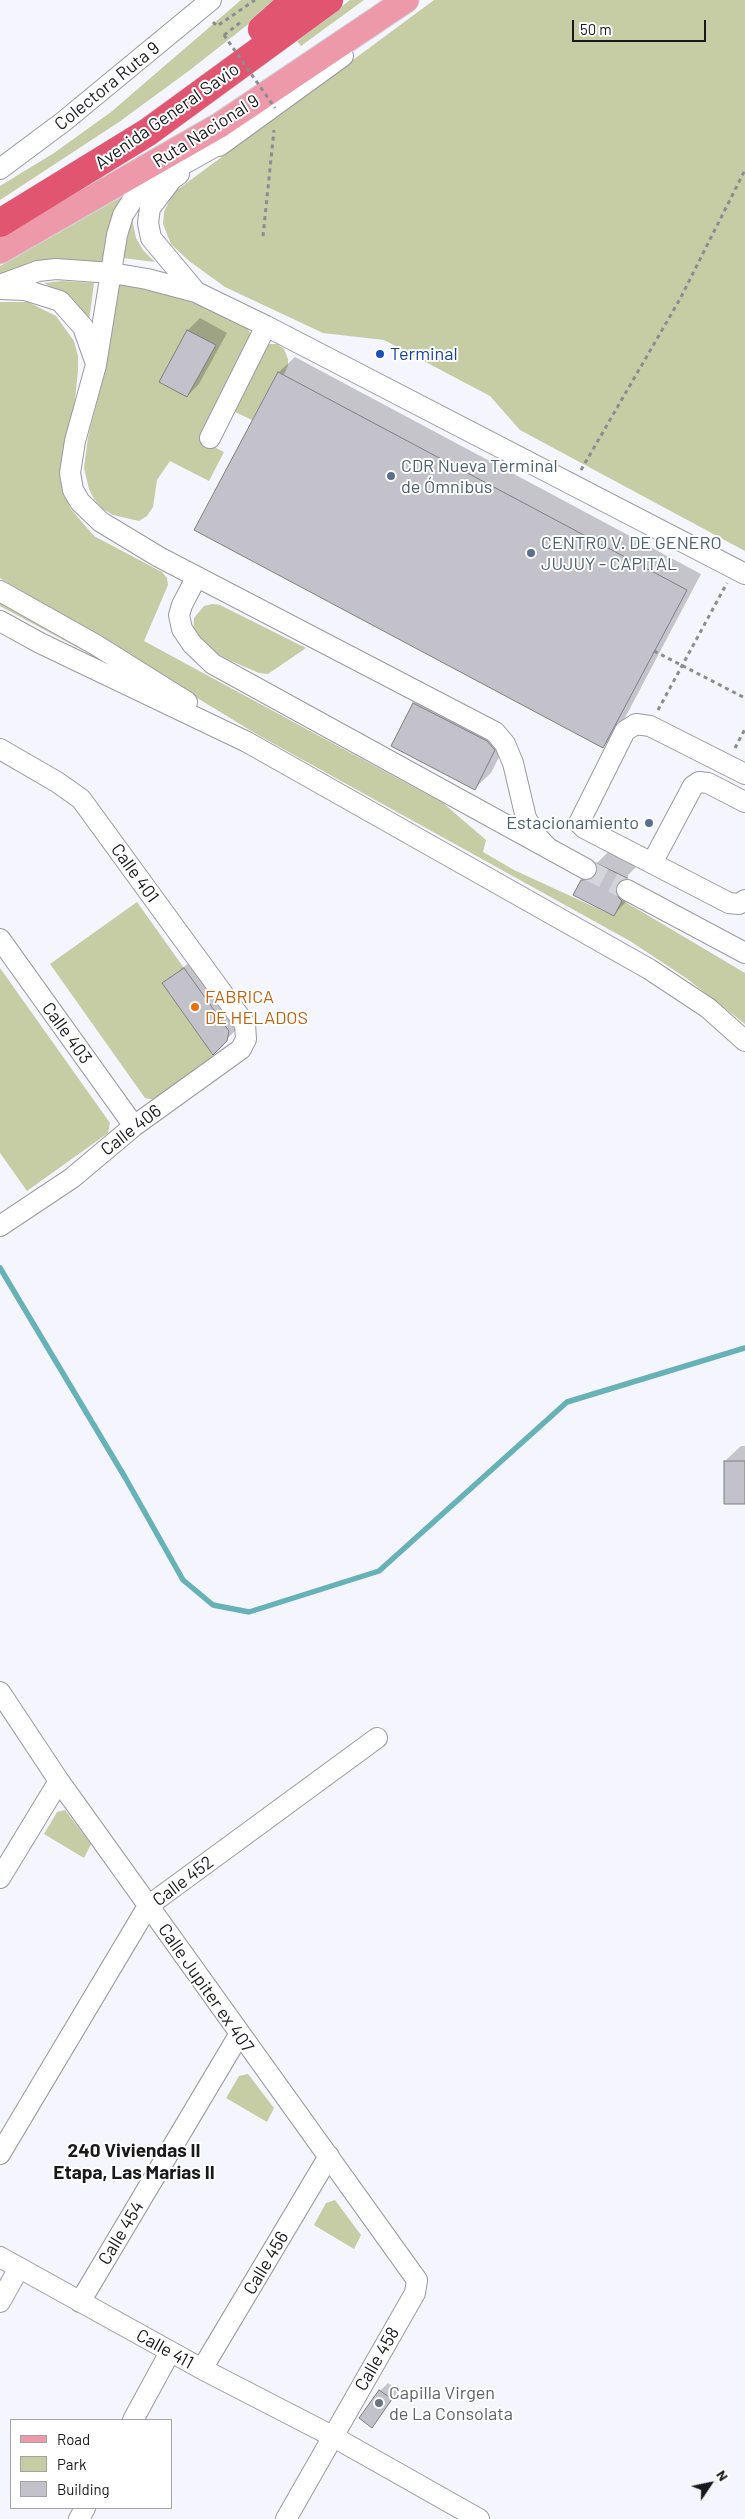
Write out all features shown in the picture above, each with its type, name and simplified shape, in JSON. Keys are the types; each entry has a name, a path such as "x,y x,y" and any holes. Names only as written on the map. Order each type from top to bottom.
{"highway":[{"path":"0,223 203,78 275,19 294,0"},
{"name":"Avenida General Savio","path":"0,223 142,136 329,0"}],"main road":[{"name":"Ruta Nacional 9","path":"0,251 220,125 406,0"}],"street":[{"path":"196,292 151,238 148,223 150,208 172,178 374,33 410,0"},
{"name":"Colectora Ruta 9","path":"0,169 63,122 202,3"},
{"path":"230,138 150,183 135,196 123,215 117,235 96,365 75,441 70,473 73,490 80,502 101,522 196,578 495,732 505,744 513,763 526,818 535,834 547,848"},
{"path":"0,285 38,271 56,269 112,273 147,279 196,292 266,326 740,572"},
{"path":"0,289 25,290 60,301 83,327 96,365"},
{"path":"210,438 266,326"},
{"path":"196,578 179,615 182,628 203,656 586,869"},
{"path":"0,591 112,655 247,742 649,969 708,1008 745,1042"},
{"path":"0,621 40,643 247,742"},
{"path":"745,774 650,726 636,724 625,731 579,823 584,828 729,903 739,904 745,900"},
{"name":"Calle 401","path":"0,749 57,782 81,799 245,1024"},
{"path":"652,863 693,786 700,782 708,783 745,802"},
{"path":"627,890 745,953"},
{"name":"Calle 403","path":"0,939 134,1126"},
{"name":"Calle 406","path":"0,1226 72,1178 134,1126 241,1049 246,1039 245,1024"},
{"name":"Calle Jupiter ex 407","path":"0,1692 59,1781 239,2035 329,2156 417,2280"},
{"name":"Calle 452","path":"0,2154 148,1906 377,1738"},
{"path":"0,1878 59,1781"},
{"name":"Calle 454","path":"80,2302 239,2035"},
{"name":"Calle 456","path":"202,2369 329,2156"},
{"name":"Calle 411","path":"0,2257 170,2352 332,2436 479,2519"},
{"path":"0,2302 19,2268"},
{"name":"Calle 458","path":"286,2519 415,2292 417,2280"},
{"path":"134,2419 170,2352"}],"path":[{"path":"220,24 256,0"},
{"path":"224,35 274,108 275,114"},
{"path":"263,236 275,120"},
{"path":"572,486 680,299 745,170"},
{"path":"650,726 682,665 740,572"},
{"path":"654,651 745,698"}],"green space":[{"path":"241,0 279,0 190,70 119,122 0,200 0,186 54,153 111,112"},
{"path":"350,0 364,0 301,46 297,41"},
{"path":"434,0 745,0 745,551 520,430 490,396 384,340 323,333 225,287 189,261 171,244 163,224 164,212 173,193"},
{"path":"123,196 112,220 105,263 0,275 0,266"},
{"path":"132,218 136,238 143,250 155,262 123,258"},
{"path":"118,280 184,295 241,324 248,329 252,337 200,440 224,452 209,481 170,461 157,480 153,507 147,516 139,521 113,515 103,509 94,499 89,489 84,468 88,437 104,374"},
{"path":"62,281 94,283 89,321 79,307 66,296 44,283"},
{"path":"0,302 28,302 56,316 74,341 78,356 78,371 65,495 70,508 94,536 162,572 167,578 168,585 144,641 443,803 486,840 483,852 514,870 614,916 622,900 745,973 745,1024 686,978 630,941 258,735 0,578"},
{"path":"269,344 277,344 284,349 288,365 284,375 278,372 252,420 233,411 262,348"},
{"path":"0,598 100,655 97,658 0,606"},
{"path":"220,605 306,648 268,674 259,673 229,660 202,645 193,633 194,618 204,606"},
{"path":"137,902 184,968 162,983 215,1058 155,1100 145,1098 50,964"},
{"path":"0,968 110,1123 108,1133 27,1191 0,1153"},
{"path":"65,1810 91,1844 84,1858 44,1834 57,1812"},
{"path":"248,2074 274,2108 267,2122 226,2098 239,2076"},
{"path":"335,2200 361,2235 354,2249 314,2225 326,2203"}],"building":[{"path":"187,330 216,345 187,397 159,382"},
{"path":"278,372 687,590 603,748 194,530"},
{"path":"413,703 487,741 495,750 475,790 391,746"},
{"path":"596,863 627,878 616,885 617,896 622,901 614,916 573,895 581,880 592,879 596,875 598,868"},
{"name":"FABRICA DE HELADOS","path":"184,968 229,1031 227,1041 213,1055 162,983"},
{"path":"724,1461 745,1461 745,1504 724,1504"},
{"path":"379,2390 392,2399 372,2428 359,2418"}],"waterway":[{"path":"0,1268 126,1479 183,1580 213,1605 249,1612 379,1571 567,1402 745,1348"}],"tunnel":[{"path":"586,869 627,890"}],"place":[{"name":"Terminal","path":"380,354"},
{"name":"CDR Nueva Terminal de Ómnibus","path":"391,476"},
{"name":"CENTRO V. DE GENERO JUJUY - CAPITAL","path":"531,553"},
{"name":"Estacionamiento","path":"649,823"},
{"name":"FABRICA DE HELADOS","path":"195,1007"},
{"name":"Capilla Virgen de La Consolata","path":"379,2403"}],"district":[{"name":"240 Viviendas II Etapa, Las Marias II","path":"134,2162"}]}
